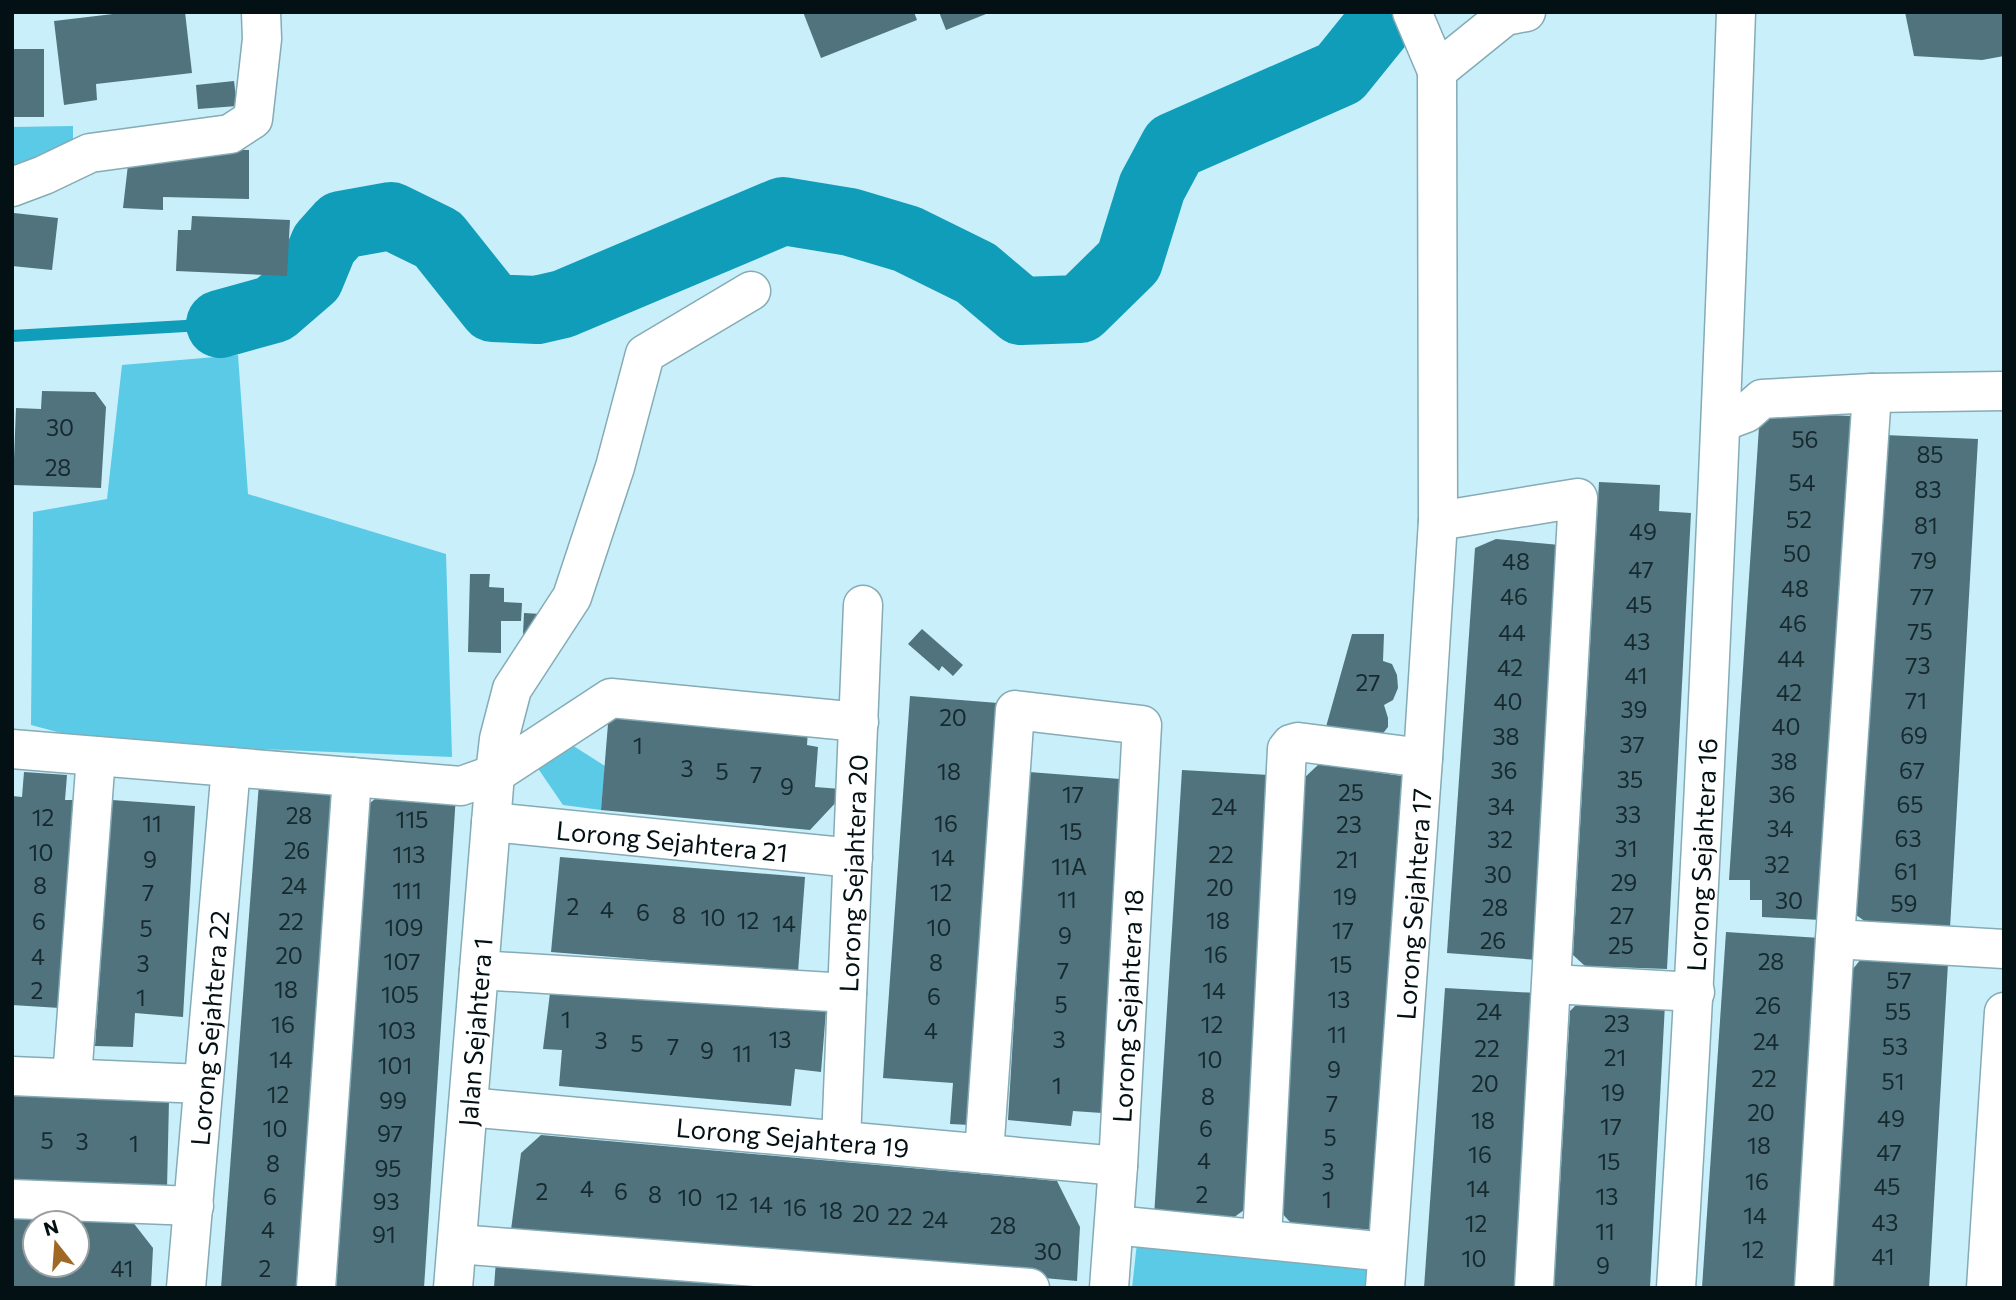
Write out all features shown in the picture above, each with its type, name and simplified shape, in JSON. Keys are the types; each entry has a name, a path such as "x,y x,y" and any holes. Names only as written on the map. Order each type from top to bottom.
{"street":[{"path":"12,187 44,176 89,153 230,134 253,119 262,39 261,12"},
{"path":"1412,12 1437,69 1505,16 1526,12"},
{"name":"Lorong Sejahtera 16","path":"1676,1288 1695,992 1737,12"},
{"name":"Lorong Sejahtera 17","path":"1386,1270 1438,521 1437,69"},
{"name":"Jalan Sejahtera 1","path":"453,1288 495,774 499,739 512,690 572,597 615,467 645,354 751,291"},
{"path":"1721,422 1746,413 1762,399 1872,393 2004,391"},
{"path":"1814,1288 1872,393"},
{"path":"1438,521 1578,498 1534,1288"},
{"name":"Lorong Sejahtera 20","path":"841,1140 863,605"},
{"path":"12,749 461,786 495,774 611,698 859,722"},
{"name":"Lorong Sejahtera 18","path":"984,1154 1015,710 1142,725 1109,1288"},
{"path":"1262,1238 1287,749 1298,742 1423,758"},
{"path":"72,1078 96,756"},
{"name":"Lorong Sejahtera 22","path":"186,1288 231,767"},
{"path":"316,1288 352,777"},
{"name":"Lorong Sejahtera 21","path":"491,822 853,858"},
{"path":"1835,939 2004,949"},
{"path":"479,970 847,993"},
{"path":"1552,984 1695,992"},
{"path":"1986,1288 1996,1248 2004,1012"},
{"path":"12,1076 204,1084"},
{"name":"Lorong Sejahtera 19","path":"468,1107 1118,1166"},
{"path":"12,1199 194,1206"},
{"path":"1114,1225 1262,1238 1386,1270"},
{"path":"457,1244 1030,1288"}],"shaded area":[{"path":"73,126 73,150 12,173 12,127"},
{"path":"238,355 248,494 446,554 452,757 95,742 31,725 33,512 107,499 122,365"},
{"path":"572,745 605,766 601,810 563,805 537,767"},
{"path":"1137,1243 1372,1259 1369,1288 1132,1288"}],"building":[{"path":"130,12 185,12 192,73 96,84 97,100 64,105 54,21"},
{"path":"803,12 914,12 917,20 821,58"},
{"path":"939,12 991,12 946,30"},
{"path":"1905,12 2004,12 2004,56 1982,60 1914,56"},
{"path":"12,49 44,49 44,117 12,117"},
{"path":"234,81 237,106 198,109 196,85"},
{"path":"164,149 249,150 249,199 163,197 163,210 123,208 129,156"},
{"path":"14,213 58,218 52,270 12,266"},
{"path":"192,216 290,220 287,276 176,271 178,230 191,230"},
{"path":"42,391 95,392 106,407 101,488 13,485 16,408 41,409"},
{"path":"1760,412 1852,416 1821,920 1762,917 1762,900 1750,900 1750,880 1729,880"},
{"path":"1884,435 1978,439 1950,928 1866,922 1856,915"},
{"path":"1599,482 1660,485 1659,511 1691,513 1667,969 1585,966 1573,955"},
{"path":"1496,539 1560,545 1538,960 1447,953 1475,548"},
{"path":"470,574 490,574 489,587 504,588 504,602 522,603 521,621 501,621 501,653 468,652"},
{"path":"524,613 541,614 540,636 523,634"},
{"path":"922,629 963,665 953,676 942,666 939,671 908,644"},
{"path":"1352,634 1384,634 1383,661 1392,664 1397,675 1398,688 1393,700 1384,705 1388,727 1380,737 1324,734"},
{"path":"910,696 998,703 971,1125 950,1124 953,1083 883,1078"},
{"path":"621,712 808,729 807,745 818,747 815,787 841,789 840,798 810,830 601,810 608,724"},
{"path":"1319,764 1402,776 1374,1230 1291,1223 1277,1208 1302,780"},
{"path":"1182,770 1269,775 1248,1207 1229,1221 1154,1217"},
{"path":"24,772 67,775 65,800 74,800 60,1008 12,1005 12,796 22,797"},
{"path":"1029,772 1120,779 1102,1113 1073,1111 1071,1126 1008,1120"},
{"path":"259,783 327,788 343,802 306,1288 221,1288"},
{"path":"386,790 456,795 424,1288 336,1288 370,803"},
{"path":"112,800 195,806 183,1017 135,1013 133,1047 95,1046"},
{"path":"560,857 805,877 798,972 551,952"},
{"path":"1726,932 1820,938 1799,1288 1702,1288"},
{"path":"1866,953 1948,963 1929,1288 1833,1288 1852,970"},
{"path":"551,985 826,1011 821,1072 795,1069 791,1106 559,1086 562,1050 543,1049"},
{"path":"1445,988 1536,993 1520,1288 1424,1288"},
{"path":"1582,999 1665,1004 1650,1288 1554,1288 1570,1011"},
{"path":"12,1094 169,1100 167,1189 12,1184"},
{"path":"541,1135 1057,1181 1080,1227 1077,1281 511,1230 521,1153"},
{"path":"12,1212 21,1212 21,1279 91,1279 91,1215 128,1216 153,1248 151,1288 12,1288"},
{"path":"496,1260 769,1286 769,1288 494,1288"}],"waterway":[{"path":"220,324 274,309 310,278 324,244 341,225 391,216 438,239 493,308 537,310 563,304 783,211 850,222 907,239 976,273 1021,311 1080,309 1129,261 1152,187 1174,146 1340,73 1382,21 1394,12"},
{"path":"12,336 220,324"}]}
